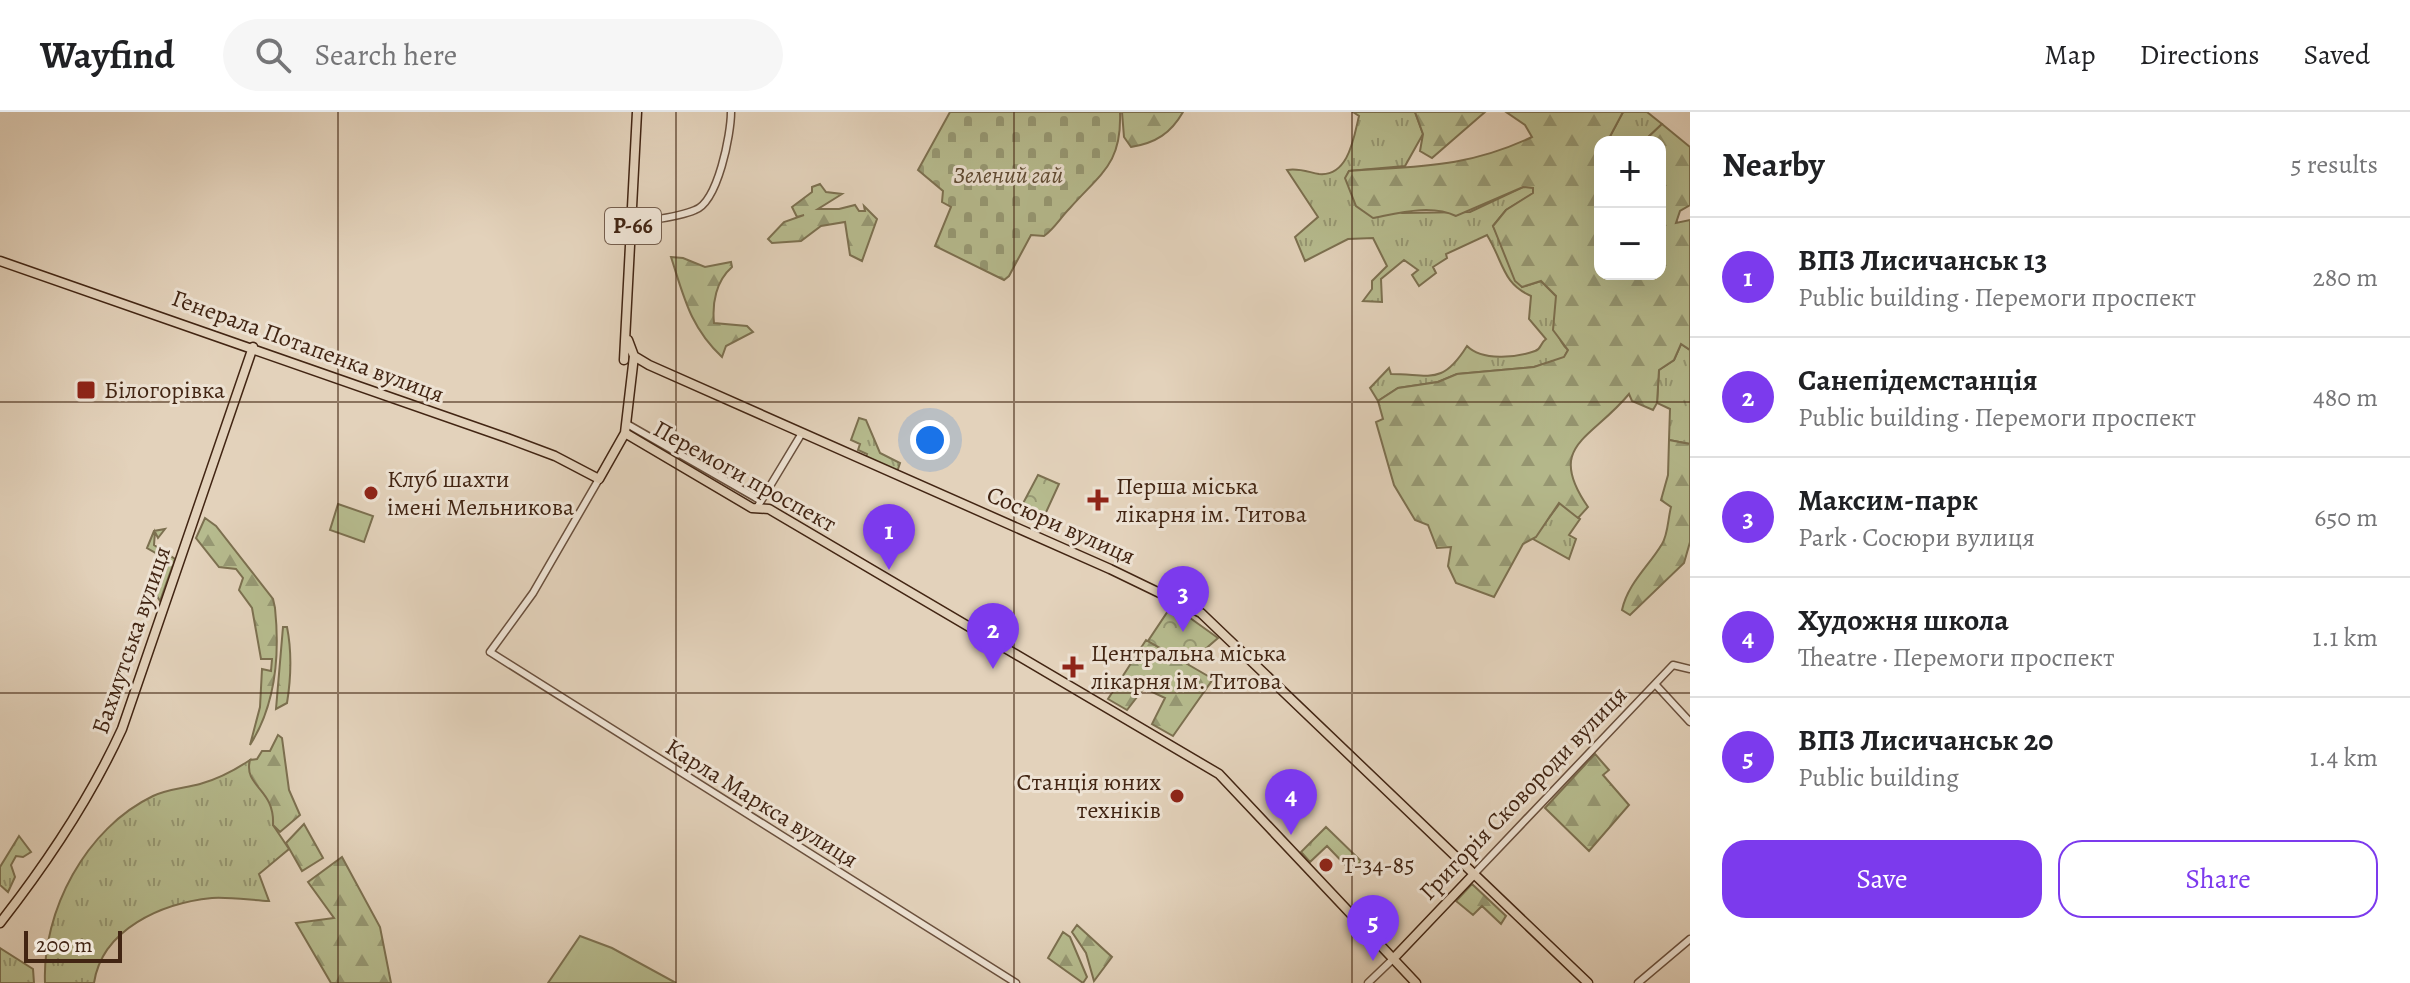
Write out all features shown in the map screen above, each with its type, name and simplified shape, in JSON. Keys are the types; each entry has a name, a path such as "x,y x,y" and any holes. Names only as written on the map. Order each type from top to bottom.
{"main road":[{"name":"Р-66","path":"630,357 628,340 637,112"},
{"name":"Генерала Потапенка вулиця","path":"0,261 253,347 555,456 599,479"},
{"name":"Бахмутська вулиця","path":"0,923 71,823 101,774 122,729 253,347"},
{"path":"599,479 626,428 630,357"},
{"name":"Сосюри вулиця","path":"630,357 1102,565 1201,613 1588,983"},
{"name":"Перемоги проспект","path":"626,428 752,508 760,500 1219,774 1416,983"},
{"name":"Григорія Сковороди вулиця","path":"1393,959 1474,874"}],"street":[{"path":"633,223 698,210 710,195 726,152 731,112"},
{"path":"760,500 802,433"},
{"name":"Карла Маркса вулиця","path":"599,479 533,593 490,652 1016,983"},
{"name":"Григорія Сковороди вулиця","path":"1474,874 1673,665 1690,669"},
{"path":"1655,684 1690,722"},
{"path":"1638,983 1690,939"},
{"name":"Григорія Сковороди вулиця","path":"1368,983 1393,959"}],"green space":[{"name":"Зелений гай","path":"950,112 1120,112 1117,144 1107,166 1048,233 1044,236 1031,235 1004,280 935,246 951,207 942,202 943,191 918,170"},
{"path":"1122,112 1183,112 1162,136 1131,147 1124,137"},
{"path":"1353,112 1415,112 1423,134 1405,166 1349,171 1346,178 1350,186 1402,213 1470,212 1523,187 1533,187 1534,193 1506,210 1493,226 1522,287 1541,281 1556,296 1557,331 1568,350 1564,358 1534,367 1457,374 1438,382 1398,388 1378,401 1370,388 1389,368 1391,374 1434,375 1450,367 1467,346 1481,354 1509,356 1537,350 1546,339 1529,319 1531,296 1514,285 1487,235 1446,254 1447,258 1433,267 1436,273 1419,286 1412,275 1418,270 1404,260 1381,279 1382,302 1363,301 1372,289 1372,281 1387,266 1373,238 1348,239 1305,261 1295,237 1318,217 1287,170 1319,174 1337,169 1344,162 1355,134 1359,116"},
{"path":"1415,112 1485,112 1432,158 1420,151 1423,134"},
{"path":"1506,112 1623,112 1610,136 1594,136 1594,280 1666,280 1666,136 1649,136 1662,124 1690,147 1690,205 1680,211 1676,223 1690,220 1690,350 1681,344 1674,360 1659,370 1657,403 1653,410 1632,401 1629,394 1578,444 1572,456 1571,470 1588,507 1578,518 1559,503 1536,537 1523,544 1494,597 1456,583 1448,566 1451,547 1437,548 1428,525 1415,520 1394,485 1376,422 1383,419 1378,401 1398,388 1438,382 1457,374 1534,367 1564,357 1568,350 1553,330 1556,296 1541,281 1522,287 1515,281 1493,226 1506,210 1533,193 1533,188 1523,187 1456,216 1426,210 1373,218 1356,206 1345,178 1349,171 1442,164 1485,155 1532,137 1525,125"},
{"path":"1623,112 1647,112 1662,124 1649,136 1610,136"},
{"path":"820,184 826,192 842,194 818,209 855,205 859,211 865,211 864,206 877,219 862,261 850,255 845,222 821,226 801,241 772,243 768,239 784,222 804,215 797,217 792,207 812,192 812,187"},
{"path":"671,257 683,258 705,267 731,262 732,267 716,293 714,323 747,326 753,332 726,346 722,357 695,323"},
{"path":"1681,344 1690,350 1690,444 1669,440 1670,409 1657,403 1659,370 1674,360"},
{"path":"859,418 866,420 880,453 900,463 897,472 858,450 860,444 851,440"},
{"path":"1669,440 1690,444 1690,542 1684,563 1630,615 1622,610 1625,600 1662,544 1667,531 1671,507 1661,500 1668,475"},
{"path":"1038,475 1059,484 1042,521 1019,511"},
{"path":"1560,503 1580,519 1569,535 1576,539 1569,559 1533,539"},
{"path":"338,504 373,516 364,542 330,530"},
{"path":"205,518 216,526 273,599 275,608 277,644 271,696 250,745 260,707 262,669 271,671 272,659 261,659 252,608 239,590 243,578 236,569 219,567 196,538"},
{"path":"165,529 158,538 155,532 154,545 175,559 160,601 150,585 159,555 147,548 154,531"},
{"path":"1172,605 1218,638 1188,664 1148,641"},
{"path":"283,627 287,627 290,646 289,684 287,703 276,709"},
{"path":"1146,640 1213,679 1173,736 1152,724 1165,698 1144,688 1127,710 1108,699"},
{"path":"278,735 282,738 289,790 300,815 280,832 273,825 269,803 249,769 250,760 257,759 262,751 270,751"},
{"path":"1595,754 1609,770 1603,775 1629,805 1589,851 1545,808"},
{"path":"250,760 254,779 274,808 273,825 289,849 259,874 269,901 212,898 174,906 137,922 122,934 99,964 94,983 45,983 51,928 60,901 73,874 107,829 129,810 153,796 213,780"},
{"path":"304,824 323,858 302,871 286,843"},
{"path":"1326,827 1361,861 1352,872 1327,846 1310,862 1301,852"},
{"path":"19,836 31,852 23,857 16,856 11,865 15,877 8,892 0,885 0,867"},
{"path":"342,857 380,927 391,983 331,983 296,923 334,918 308,882"},
{"path":"1472,884 1506,916 1501,924 1482,906 1473,915 1456,901"},
{"path":"1077,925 1112,957 1094,981 1086,953 1072,932"},
{"path":"1063,932 1070,937 1087,977 1083,983 1048,958"},
{"path":"580,936 612,948 676,983 548,983"},
{"path":"0,948 33,969 34,983 0,983"}],"place":[{"name":"Білогорівка","path":"86,390"},
{"name":"Клуб шахти імені Мельникова","path":"371,493"},
{"name":"Перша міська лікарня ім. Титова","path":"1098,500"},
{"name":"ВПЗ Лисичанськ 13","path":"889,570"},
{"name":"Максим-парк","path":"1183,632"},
{"name":"Центральна міська лікарня ім. Титова","path":"1073,667"},
{"name":"Санепідемстанція","path":"993,669"},
{"name":"Станція юних техніків","path":"1177,796"},
{"name":"Художня школа","path":"1291,835"},
{"name":"Т-34-85","path":"1326,865"},
{"name":"ВПЗ Лисичанськ 20","path":"1373,961"}]}
